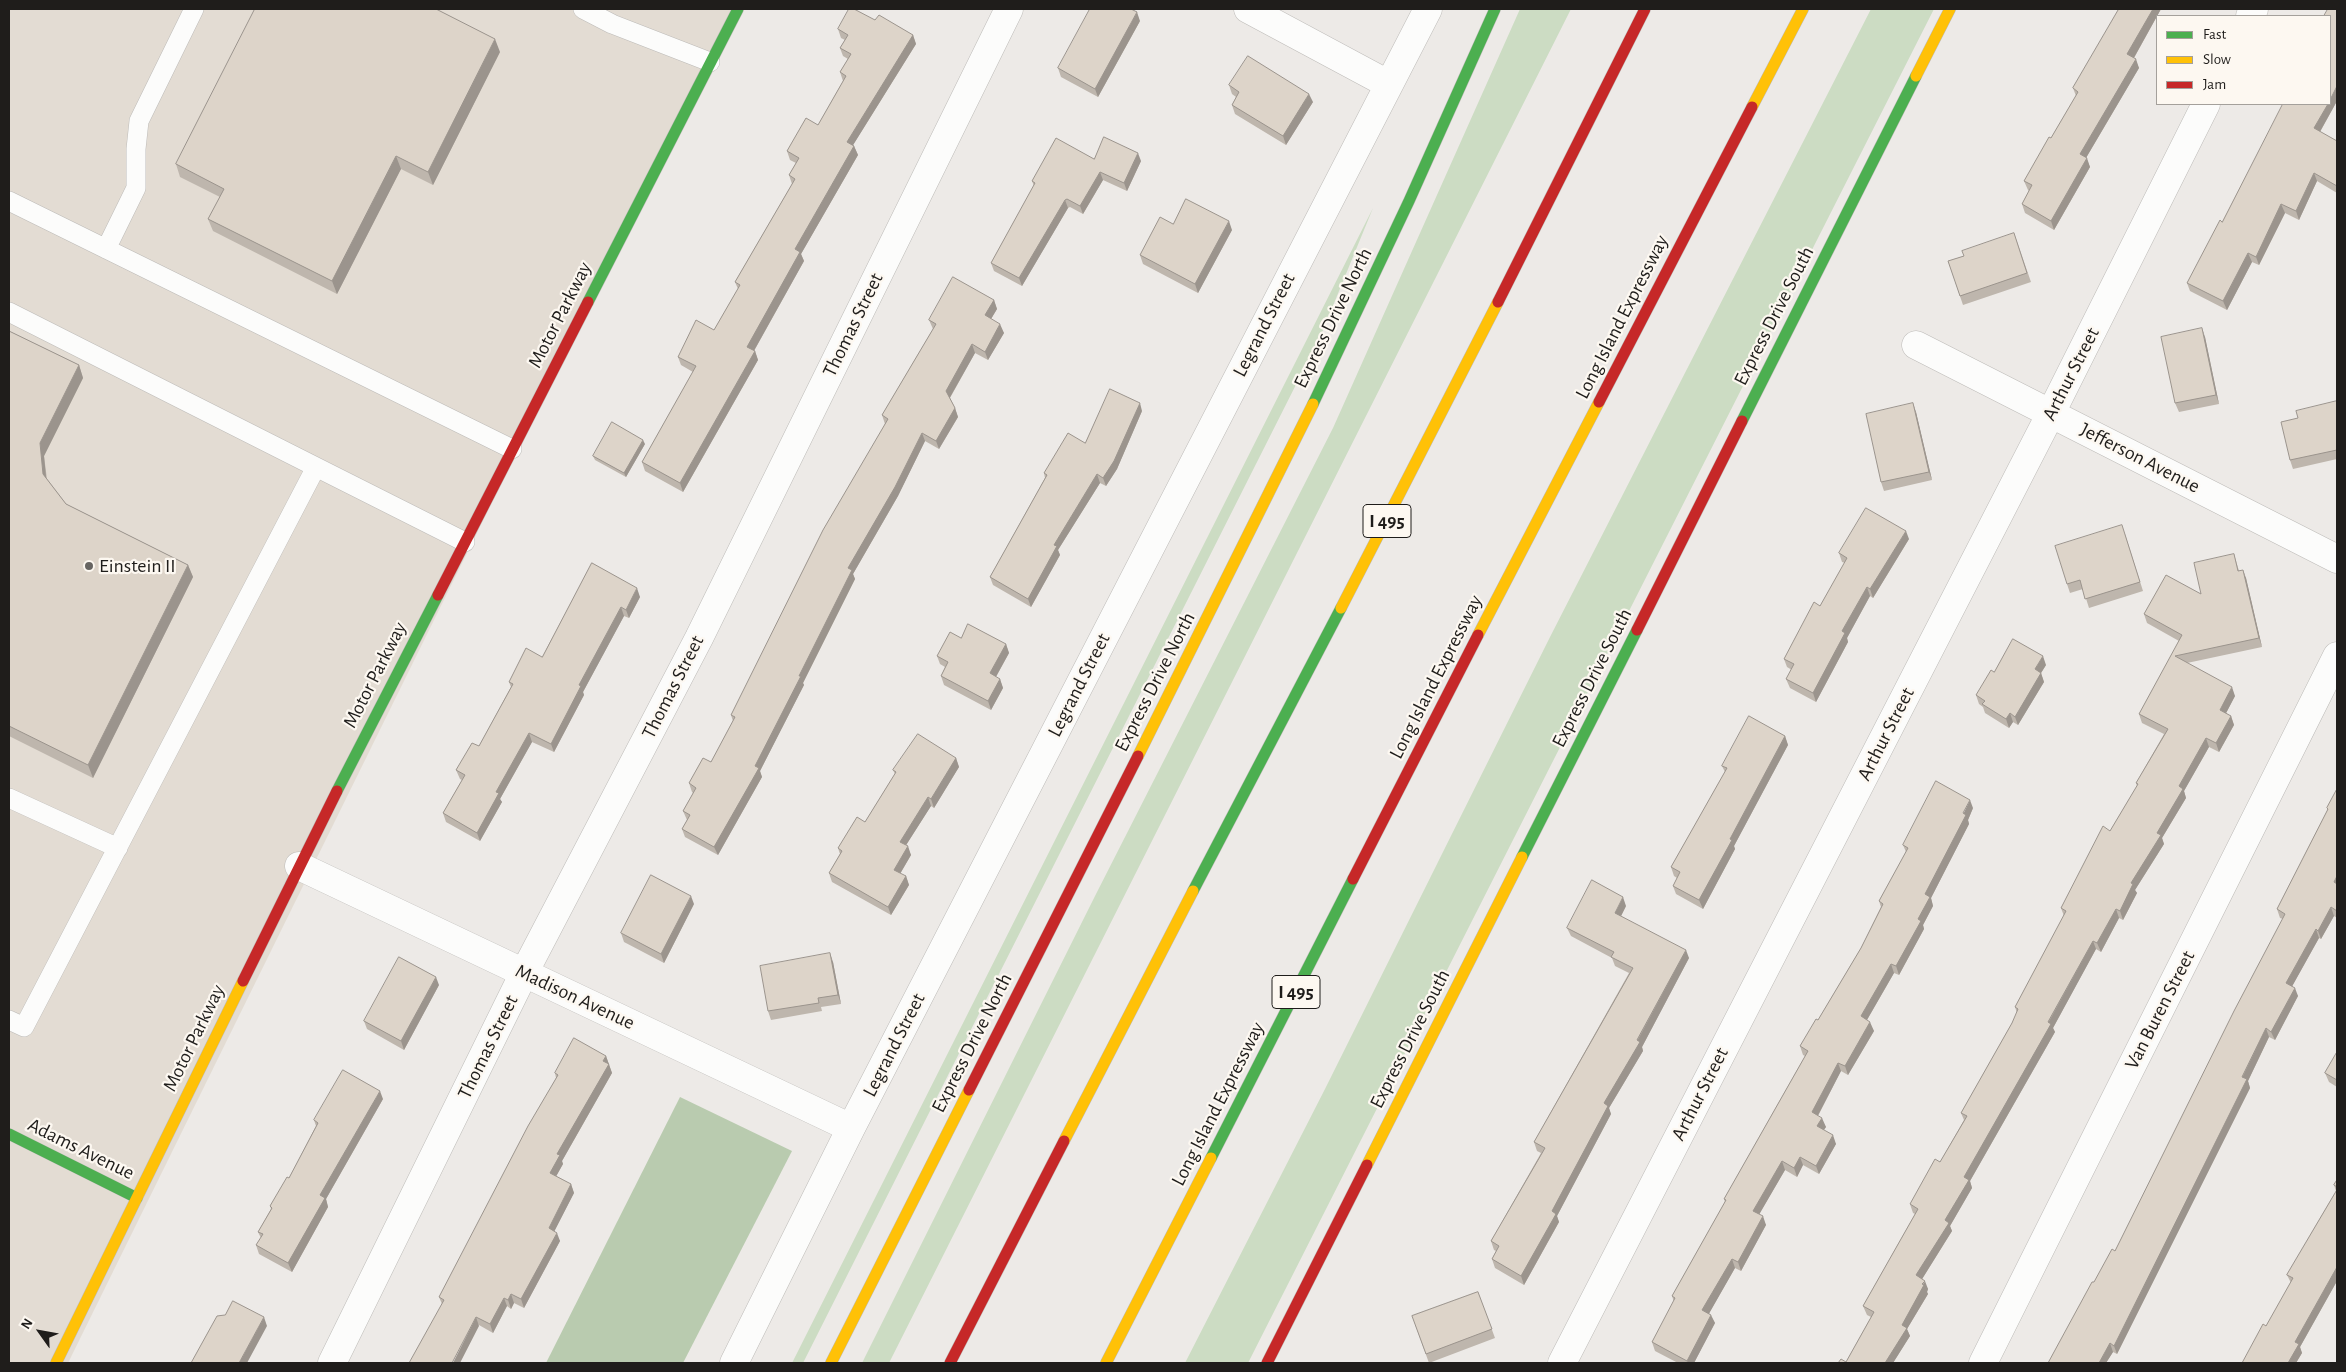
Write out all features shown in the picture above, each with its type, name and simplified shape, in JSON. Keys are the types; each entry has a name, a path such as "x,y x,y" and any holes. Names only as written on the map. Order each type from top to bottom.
{"main road":[{"name":"Motor Parkway","path":"56,1363 299,866 738,9"},
{"name":"Express Drive North","path":"831,1363 1230,574 1397,228 1495,9"},
{"name":"I 495","path":"950,1363 1121,1030 1427,444 1645,9"},
{"name":"Long Island Expressway","path":"1106,1363 1532,530 1803,9"},
{"name":"Express Drive South","path":"1267,1363 1950,9"},
{"name":"Adams Avenue","path":"9,1134 137,1198"}],"street":[{"name":"Thomas Street","path":"332,1363 524,973 699,638 1008,9"},
{"path":"1248,9 1388,84"},
{"name":"Legrand Street","path":"734,1363 851,1128 1428,9"},
{"name":"Arthur Street","path":"1562,1363 2051,413 2205,105"},
{"name":"Jefferson Avenue","path":"1916,345 2337,559"},
{"name":"Van Buren Street","path":"1983,1363 2337,656"},
{"name":"Madison Avenue","path":"299,866 851,1128"}],"lane":[{"path":"106,249 136,188 136,149 139,121 194,9"},
{"path":"583,9 612,24 710,62"},
{"path":"9,201 512,449"},
{"path":"9,312 465,542"},
{"path":"9,1020 24,1027 316,467"},
{"path":"9,798 118,848"}],"shaded area":[{"path":"9,9 735,9 68,1363 9,1363"}],"green space":[{"path":"1520,9 1571,9 889,1363 862,1363 1095,896 1333,428"},
{"path":"1871,9 1934,9 1248,1363 1185,1363 1325,1089 1550,637"},
{"path":"1373,208 1321,335 803,1363 792,1363"},
{"path":"680,1097 792,1151 683,1363 546,1363"}],"building":[{"path":"255,9 436,9 495,39 428,172 396,156 332,281 208,219 224,189 176,164"},
{"path":"849,9 854,9 875,20 879,15 913,35 847,142 854,146 795,249 800,252 747,347 755,351 680,483 642,462 696,366 678,357 696,320 714,330 740,285 735,282 795,179 789,175 799,158 787,151 806,118 818,125 846,76 840,72 851,54 840,48 848,35 838,29"},
{"path":"1090,9 1131,9 1137,12 1095,89 1058,68"},
{"path":"2119,9 2153,9 2127,54 2136,59 2080,154 2087,158 2051,221 2022,204 2032,185 2024,181 2078,92 2073,88"},
{"path":"2328,9 2337,9 2337,86 2331,98 2331,15 2325,15"},
{"path":"1248,56 1309,94 1283,136 1232,105 1239,92 1229,85"},
{"path":"2282,105 2327,105 2314,128 2337,141 2337,186 2314,173 2296,211 2281,204 2256,257 2248,253 2223,301 2187,283 2220,220 2222,222"},
{"path":"1104,137 1138,153 1124,183 1100,172 1080,206 1067,199 1065,200 1019,278 991,263 1035,183 1032,181 1056,138 1094,159"},
{"path":"1186,199 1229,221 1195,284 1140,255 1160,217 1173,224"},
{"path":"2014,233 2027,273 1960,296 1948,261 1964,256 1962,251"},
{"path":"953,277 994,300 985,315 1000,324 985,352 972,344 946,391 955,408 936,441 922,433 895,487 848,568 852,570 755,766 759,768 714,847 682,829 690,815 683,811 696,788 689,783 703,758 711,762 735,717 731,715 823,530 888,419 882,415 936,324 929,320"},
{"path":"2202,328 2216,395 2175,403 2161,337"},
{"name":"Einstein II","path":"9,331 79,365 40,443 43,474 66,504 188,565 88,765 9,726"},
{"path":"1110,389 1140,403 1114,461 1103,478 1097,474 1054,545 1057,546 1028,599 990,577 1047,475 1044,473 1068,433 1085,443"},
{"path":"2337,401 2337,450 2290,460 2281,422 2298,418 2296,411"},
{"path":"1913,403 1929,472 1881,482 1866,414"},
{"path":"612,422 643,440 624,473 593,456"},
{"path":"1866,508 1906,531 1870,589 1867,587 1842,631 1845,633 1813,693 1786,679 1794,664 1784,659 1814,602 1820,606 1847,558 1839,553"},
{"path":"2122,525 2140,582 2085,599 2080,580 2067,584 2055,546"},
{"path":"2234,554 2238,571 2243,570 2259,638 2175,656 2232,687 2220,710 2231,716 2216,743 2206,738 2179,786 2183,789 2157,833 2161,835 2131,883 2133,884 2120,911 2116,909 2097,943 2093,941 2048,1022 2051,1024 1964,1177 1969,1180 1945,1220 1949,1223 1916,1275 1925,1281 1902,1325 1907,1328 1885,1363 1838,1363 1841,1359 1846,1362 1874,1312 1863,1306 1918,1209 1910,1204 1935,1159 1940,1162 1967,1116 1961,1113 2012,1023 2018,1009 2015,1007 2066,911 2061,908 2103,826 2110,831 2168,729 2139,714 2182,635 2144,614 2166,575 2201,594 2194,563"},
{"path":"592,563 637,588 626,610 621,607 579,685 581,686 551,744 529,733 496,792 499,793 477,833 443,813 465,775 456,770 472,743 479,746 513,684 509,682 526,648 542,657"},
{"path":"968,624 1006,644 990,673 1000,679 988,701 941,676 948,662 937,656 950,632 961,638"},
{"path":"2013,639 2043,656 2035,669 2041,673 2015,717 2010,713 2006,719 1982,704 1985,701 1976,695 1991,670 1994,672"},
{"path":"1749,716 1785,736 1699,900 1673,886 1680,872 1671,867 1727,768 1722,766"},
{"path":"918,734 956,758 931,799 928,797 900,842 908,846 894,870 906,876 888,907 829,873 842,851 838,848 857,817 865,822 896,772 893,770"},
{"path":"1936,781 1970,800 1963,813 1966,815 1925,894 1930,897 1918,919 1921,921 1896,966 1891,964 1861,1016 1870,1022 1845,1066 1838,1063 1812,1112 1822,1118 1817,1126 1833,1135 1816,1166 1800,1157 1794,1168 1782,1161 1753,1211 1763,1216 1738,1262 1732,1259 1702,1310 1711,1315 1687,1361 1652,1342 1675,1298 1672,1296 1726,1200 1724,1199 1808,1051 1800,1046 1816,1019 1818,1020 1861,948 1883,904 1879,901 1908,848 1903,845"},
{"path":"2337,789 2337,876 2334,882 2337,884 2337,911 2331,907 2318,931 2316,929 2286,983 2295,988 2271,1032 2266,1028 2242,1077 2247,1079 2114,1346 2110,1343 2099,1363 2048,1363 2092,1282 2094,1282 2112,1249 2115,1251 2234,1011 2285,914 2277,909"},
{"path":"651,875 691,896 661,954 621,933"},
{"path":"1592,880 1623,897 1615,913 1686,950 1637,1040 1640,1042 1604,1103 1608,1106 1552,1211 1556,1214 1521,1276 1492,1259 1499,1246 1491,1241 1545,1148 1534,1142 1633,968 1611,957 1614,952 1567,928"},
{"path":"830,953 838,995 818,998 819,1003 768,1011 760,966"},
{"path":"399,957 436,977 401,1041 364,1021"},
{"path":"574,1038 606,1056 603,1061 609,1064 557,1154 560,1155 550,1173 571,1184 549,1228 557,1233 521,1299 511,1294 508,1300 504,1298 490,1324 476,1317 452,1363 409,1363 444,1300 439,1297 528,1126 558,1075 555,1073"},
{"path":"2337,1052 2337,1080 2325,1073"},
{"path":"343,1070 380,1091 320,1195 325,1198 288,1263 256,1245 263,1234 258,1232 272,1208 270,1206 287,1177 289,1178 318,1123 314,1120"},
{"path":"2337,1190 2337,1267 2295,1342 2299,1344 2288,1363 2242,1363 2263,1324 2266,1326 2293,1278 2287,1275"},
{"path":"1478,1292 1492,1329 1426,1354 1412,1316"},
{"path":"233,1301 264,1317 239,1363 191,1363 217,1316 225,1315"}],"traffic: fast":[{"path":"588,302 738,9"},
{"path":"1313,404 1409,201 1495,9"},
{"path":"1742,421 1916,76"},
{"path":"337,791 438,595"},
{"path":"1193,891 1341,608"},
{"path":"1522,857 1637,630"},
{"path":"1211,1158 1353,879"},
{"path":"9,1134 137,1198"}],"traffic: slow":[{"path":"1752,107 1803,9"},
{"path":"1916,76 1950,9"},
{"path":"1341,608 1498,302"},
{"path":"1478,635 1599,402"},
{"path":"1138,756 1313,404"},
{"path":"1367,1165 1522,857"},
{"path":"1064,1141 1193,891"},
{"path":"56,1363 243,981"},
{"path":"831,1363 969,1090"},
{"path":"1106,1363 1211,1158"}],"traffic: jam":[{"path":"1498,302 1645,9"},
{"path":"1599,402 1752,107"},
{"path":"438,595 588,302"},
{"path":"1637,630 1742,421"},
{"path":"1353,879 1478,635"},
{"path":"969,1090 1138,756"},
{"path":"243,981 337,791"},
{"path":"950,1363 1064,1141"},
{"path":"1267,1363 1367,1165"}],"place":[{"name":"Einstein II","path":"89,566"}]}
